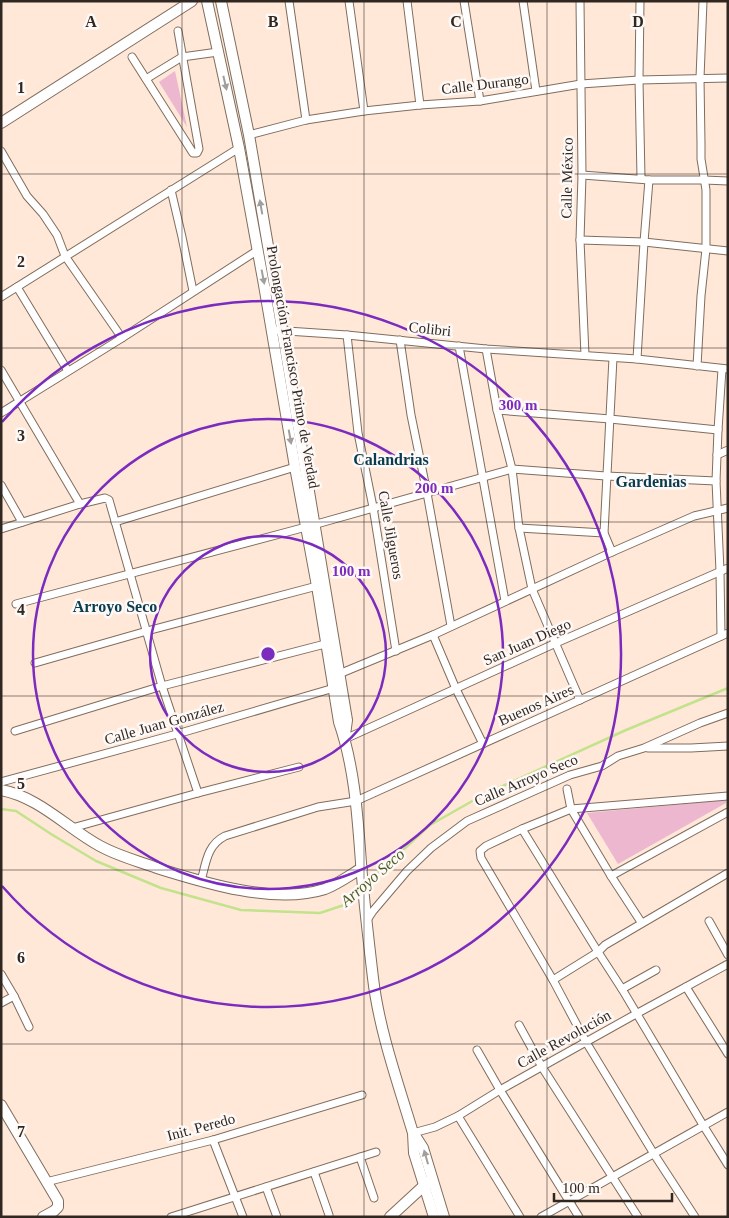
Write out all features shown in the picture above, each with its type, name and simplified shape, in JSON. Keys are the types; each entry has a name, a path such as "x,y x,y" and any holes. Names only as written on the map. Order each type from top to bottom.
{"main road":[{"path":"1,123 192,1"},
{"name":"Prolongación Francisco Primo de Verdad","path":"207,1 239,148 295,467 310,526 330,642 339,722 345,739 356,801 366,920"},
{"name":"Prolongación Francisco Primo de Verdad","path":"221,1 249,135 283,330 317,586 339,674 347,720 345,739"},
{"path":"1,790 26,798 110,852 201,881 247,891 297,894 324,889 362,871"},
{"path":"366,920 379,1015 413,1133 414,1153 434,1217"},
{"path":"1,1105 58,1200 58,1207 44,1217"},
{"path":"413,1133 423,1148 444,1217"},
{"path":"390,1217 432,1178"}],"street":[{"path":"289,1 306,120"},
{"path":"349,1 364,111"},
{"path":"407,1 420,105"},
{"path":"464,1 480,101"},
{"path":"523,1 536,91"},
{"name":"Calle México","path":"580,1 582,175 580,240 585,355"},
{"path":"640,1 641,178"},
{"path":"697,366 700,305 706,249 706,190 700,144 703,1"},
{"path":"132,57 193,153 197,153 200,149 178,31"},
{"path":"146,78 182,57 218,52"},
{"name":"Calle Durango","path":"249,135 306,120 364,111 480,101 581,84 639,80 728,78"},
{"path":"1,297 239,148"},
{"path":"1,151 27,196 43,214 58,236 65,256 122,338"},
{"path":"582,175 649,180 728,181"},
{"path":"637,359 649,180"},
{"path":"171,190 193,291"},
{"path":"580,240 644,242 728,251"},
{"path":"1,413 258,250"},
{"path":"17,287 68,371"},
{"name":"Colibri","path":"272,330 347,334 486,349 637,359 725,369"},
{"name":"Calle Jilgueros","path":"347,334 358,433 373,507 396,650"},
{"path":"400,340 411,415 451,626"},
{"path":"459,346 505,601"},
{"path":"486,349 496,410 512,469 519,528 532,589 580,700"},
{"path":"612,552 604,533 613,358"},
{"path":"724,635 716,481 718,430 725,369"},
{"path":"1,370 80,504"},
{"path":"496,410 718,430"},
{"path":"717,455 728,450"},
{"path":"115,522 295,467"},
{"path":"16,604 130,575 512,469 716,481"},
{"path":"1,485 22,522"},
{"path":"1,529 80,504 105,498 109,500 162,686 198,793"},
{"path":"339,674 433,635 694,516 728,508"},
{"path":"519,528 604,533"},
{"name":"San Juan Diego","path":"345,739 556,643 728,568"},
{"path":"36,663 146,631 317,586"},
{"path":"433,635 456,689 483,744"},
{"name":"Buenos Aires","path":"201,881 210,849 218,839 318,807 356,801 724,635"},
{"path":"14,731 162,686 330,642"},
{"name":"Calle Juan González","path":"1,782 177,734 334,688"},
{"name":"Calle Arroyo Seco","path":"366,920 407,870 431,848 467,821 570,775 602,766 618,756 644,748 700,723 728,713"},
{"path":"644,748 728,746"},
{"path":"72,828 299,767"},
{"path":"567,790 570,809 641,922"},
{"path":"696,1217 654,1154 586,1042 553,980 481,858 480,851 486,846 522,829 570,809 728,796"},
{"path":"611,876 728,812"},
{"path":"522,829 728,1165"},
{"path":"553,980 598,952 605,944 728,873"},
{"path":"710,921 728,954"},
{"name":"Calle Revolución","path":"413,1133 435,1127 458,1116 500,1090 728,964"},
{"path":"622,990 656,970"},
{"path":"1,974 29,1028"},
{"path":"686,987 728,1054"},
{"path":"1,1003 14,996"},
{"path":"518,1025 542,1067 638,1217"},
{"path":"476,1050 579,1217"},
{"name":"Init. Peredo","path":"46,1182 213,1140 362,1096"},
{"path":"541,1217 728,1112"},
{"path":"458,1116 520,1217"},
{"path":"213,1140 243,1217"},
{"path":"172,1217 376,1152"},
{"path":"360,1157 374,1198"},
{"path":"314,1172 329,1215"},
{"path":"266,1188 277,1217"}],"shaded area":[{"path":"175,71 187,127 159,82"},
{"path":"726,800 726,803 618,864 587,813"}],"waterway":[{"name":"Arroyo Seco","path":"365,885 430,825 483,795 626,730 728,688"},
{"name":"Arroyo Seco","path":"1,809 16,811 96,861 161,888 241,910 320,913 344,905 359,890"}],"district":[{"name":"Calandrias","path":"391,459"},
{"name":"Gardenias","path":"651,481"},
{"name":"Arroyo Seco","path":"115,606"}]}
